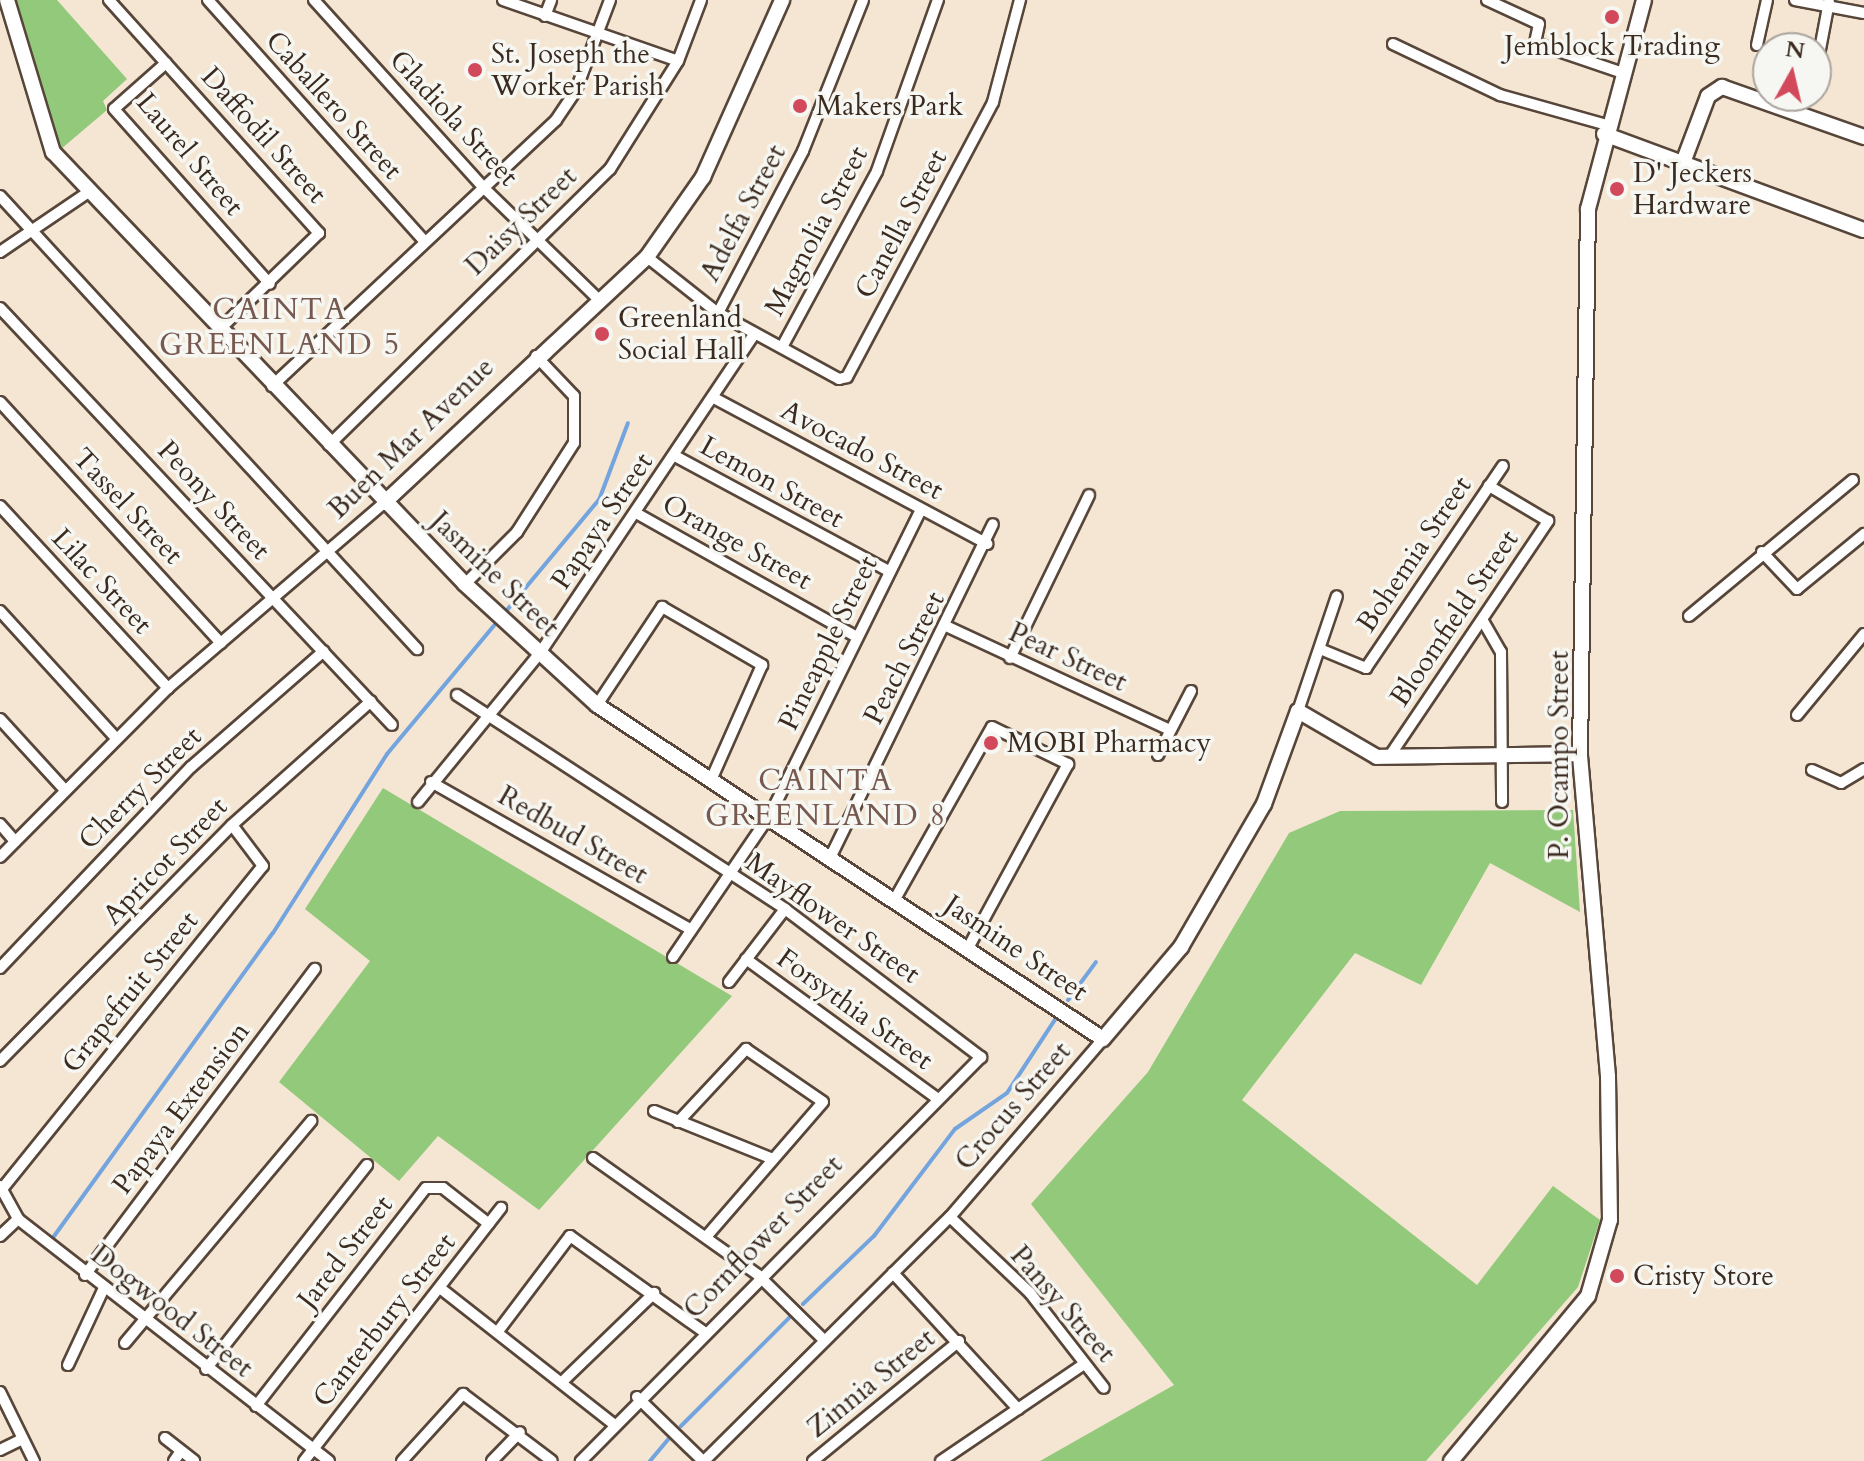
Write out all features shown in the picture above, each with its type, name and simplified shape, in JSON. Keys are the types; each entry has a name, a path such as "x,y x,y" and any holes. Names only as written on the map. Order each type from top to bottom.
{"street":[{"name":"Jasmine Street","path":"7,0 42,134 90,191 219,330 465,584 597,705 969,946 1103,1039"},
{"name":"Daffodil Street","path":"109,0 319,233 270,284 219,330"},
{"name":"Caballero Street","path":"208,0 425,242"},
{"name":"Gladiola Street","path":"314,0 485,189 597,298"},
{"path":"503,0 678,61"},
{"path":"545,16 551,0"},
{"path":"272,386 556,120 610,0"},
{"name":"Daisy Street","path":"329,445 536,238 610,169 678,61 701,0"},
{"name":"Buen Mar Avenue","path":"0,857 168,688 329,553 535,355 647,257 703,177 782,0"},
{"name":"Adelfa Street","path":"718,313 803,151 863,0"},
{"name":"Magnolia Street","path":"782,347 877,171 938,0"},
{"name":"Canella Street","path":"782,347 847,377 993,102 1020,0"},
{"path":"1487,0 1539,24 1535,43 1623,73"},
{"name":"P. Ocampo Street","path":"1454,1460 1588,1296 1606,1250 1614,1167 1580,754 1588,209 1606,130 1644,0"},
{"path":"1760,32 1767,0"},
{"path":"1795,0 1829,3 1864,13"},
{"path":"1823,32 1829,3"},
{"path":"1393,44 1500,95 1606,130 1864,230"},
{"name":"Laurel Street","path":"166,63 114,109 270,284"},
{"path":"1684,160 1708,96 1722,87 1864,137"},
{"path":"0,252 90,191"},
{"path":"0,196 417,649"},
{"path":"647,257 718,313 782,347"},
{"name":"Peony Street","path":"0,308 392,725"},
{"name":"Papaya Street","path":"418,802 483,717 540,653 714,398 754,334"},
{"path":"465,584 517,532 574,443 574,396 535,355"},
{"name":"Avocado Street","path":"714,398 987,544"},
{"name":"Tassel Street","path":"0,402 221,643"},
{"name":"Lemon Street","path":"675,456 889,571"},
{"name":"Bohemia Street","path":"1320,649 1366,668 1503,466"},
{"path":"1689,616 1762,552 1853,480"},
{"name":"Bloomfield Street","path":"1389,757 1548,521 1489,486"},
{"path":"1010,658 1089,495"},
{"name":"Lilac Street","path":"0,506 168,688"},
{"name":"Pineapple Street","path":"673,957 770,815 921,510"},
{"name":"Orange Street","path":"636,513 857,637"},
{"name":"Peach Street","path":"831,856 987,544 993,524"},
{"path":"1762,552 1797,589 1864,534"},
{"name":"Crocus Street","path":"704,1461 950,1217 1181,947 1264,804 1337,596"},
{"path":"597,705 662,607 762,665 712,778"},
{"path":"0,611 116,738"},
{"path":"1483,621 1501,652 1502,802"},
{"name":"Pear Street","path":"946,626 1170,730"},
{"path":"1797,715 1864,634"},
{"name":"Cherry Street","path":"0,968 191,767 324,651"},
{"path":"1158,755 1191,691"},
{"name":"Mayflower Street","path":"457,695 483,717 785,909 980,1052"},
{"name":"Apricot Street","path":"0,1061 232,825 371,701"},
{"path":"1298,711 1389,757 1580,754"},
{"path":"0,719 65,790"},
{"path":"895,899 992,727 1068,764 969,946"},
{"path":"1812,770 1841,783 1864,769"},
{"name":"Redbud Street","path":"431,782 691,930"},
{"path":"0,824 15,841"},
{"name":"Grapefruit Street","path":"1,1187 263,866 232,825"},
{"path":"729,982 785,909"},
{"name":"Forsythia Street","path":"746,959 935,1097"},
{"name":"Papaya Extension","path":"85,1275 315,969"},
{"path":"678,1122 740,1052 753,1052 823,1102 706,1237"},
{"name":"Cornflower Street","path":"581,1461 637,1397 980,1052"},
{"path":"654,1111 773,1159"},
{"path":"125,1343 311,1121"},
{"path":"593,1158 758,1275 824,1340"},
{"path":"206,1369 367,1165"},
{"name":"Dogwood Street","path":"1,1187 18,1219 85,1275 329,1461"},
{"name":"Jared Street","path":"256,1406 426,1188 443,1188 489,1224"},
{"name":"Canterbury Street","path":"304,1461 501,1208"},
{"name":"Pansy Street","path":"950,1217 1030,1293 1104,1388"},
{"path":"0,1236 18,1219"},
{"path":"499,1330 570,1236 654,1293 704,1332"},
{"path":"893,1273 959,1341 1018,1409"},
{"path":"440,1288 499,1330 612,1423"},
{"path":"68,1365 103,1290"},
{"path":"563,1381 654,1293"},
{"name":"Zinnia Street","path":"813,1461 959,1341"},
{"path":"941,1461 1084,1364"},
{"path":"402,1461 463,1394 520,1432 552,1461"},
{"path":"1,1395 34,1461"},
{"path":"637,1397 704,1461"},
{"path":"492,1461 520,1432"},
{"path":"165,1438 194,1461"},
{"path":"0,1450 23,1439"},
{"path":"174,1461 181,1451"}],"green space":[{"path":"11,0 57,0 127,79 103,101 107,110 61,149"},
{"path":"383,788 732,996 539,1210 438,1136 399,1181 279,1082 370,961 305,909"},
{"path":"1573,810 1580,912 1490,863 1421,985 1355,953 1242,1100 1477,1285 1553,1186 1600,1220 1578,1287 1426,1461 1040,1461 1174,1385 1031,1204 1148,1072 1289,833 1340,811"}],"waterway":[{"path":"52,1239 273,933 387,754 599,500 628,423"},
{"path":"1068,1000 1096,962"},
{"path":"803,1304 874,1236 955,1129 1007,1093 1056,1018"},
{"path":"681,1426 791,1316"},
{"path":"650,1461 670,1437"}],"place":[{"name":"Jemblock Trading","path":"1612,17"},
{"name":"St. Joseph the Worker Parish","path":"475,70"},
{"name":"Makers Park","path":"800,106"},
{"name":"D' Jeckers Hardware","path":"1617,189"},
{"name":"Greenland Social Hall","path":"602,334"},
{"name":"MOBI Pharmacy","path":"991,743"},
{"name":"Cristy Store","path":"1617,1276"}],"district":[{"name":"CAINTA GREENLAND 5","path":"280,327"},
{"name":"CAINTA GREENLAND 8","path":"826,798"}]}
